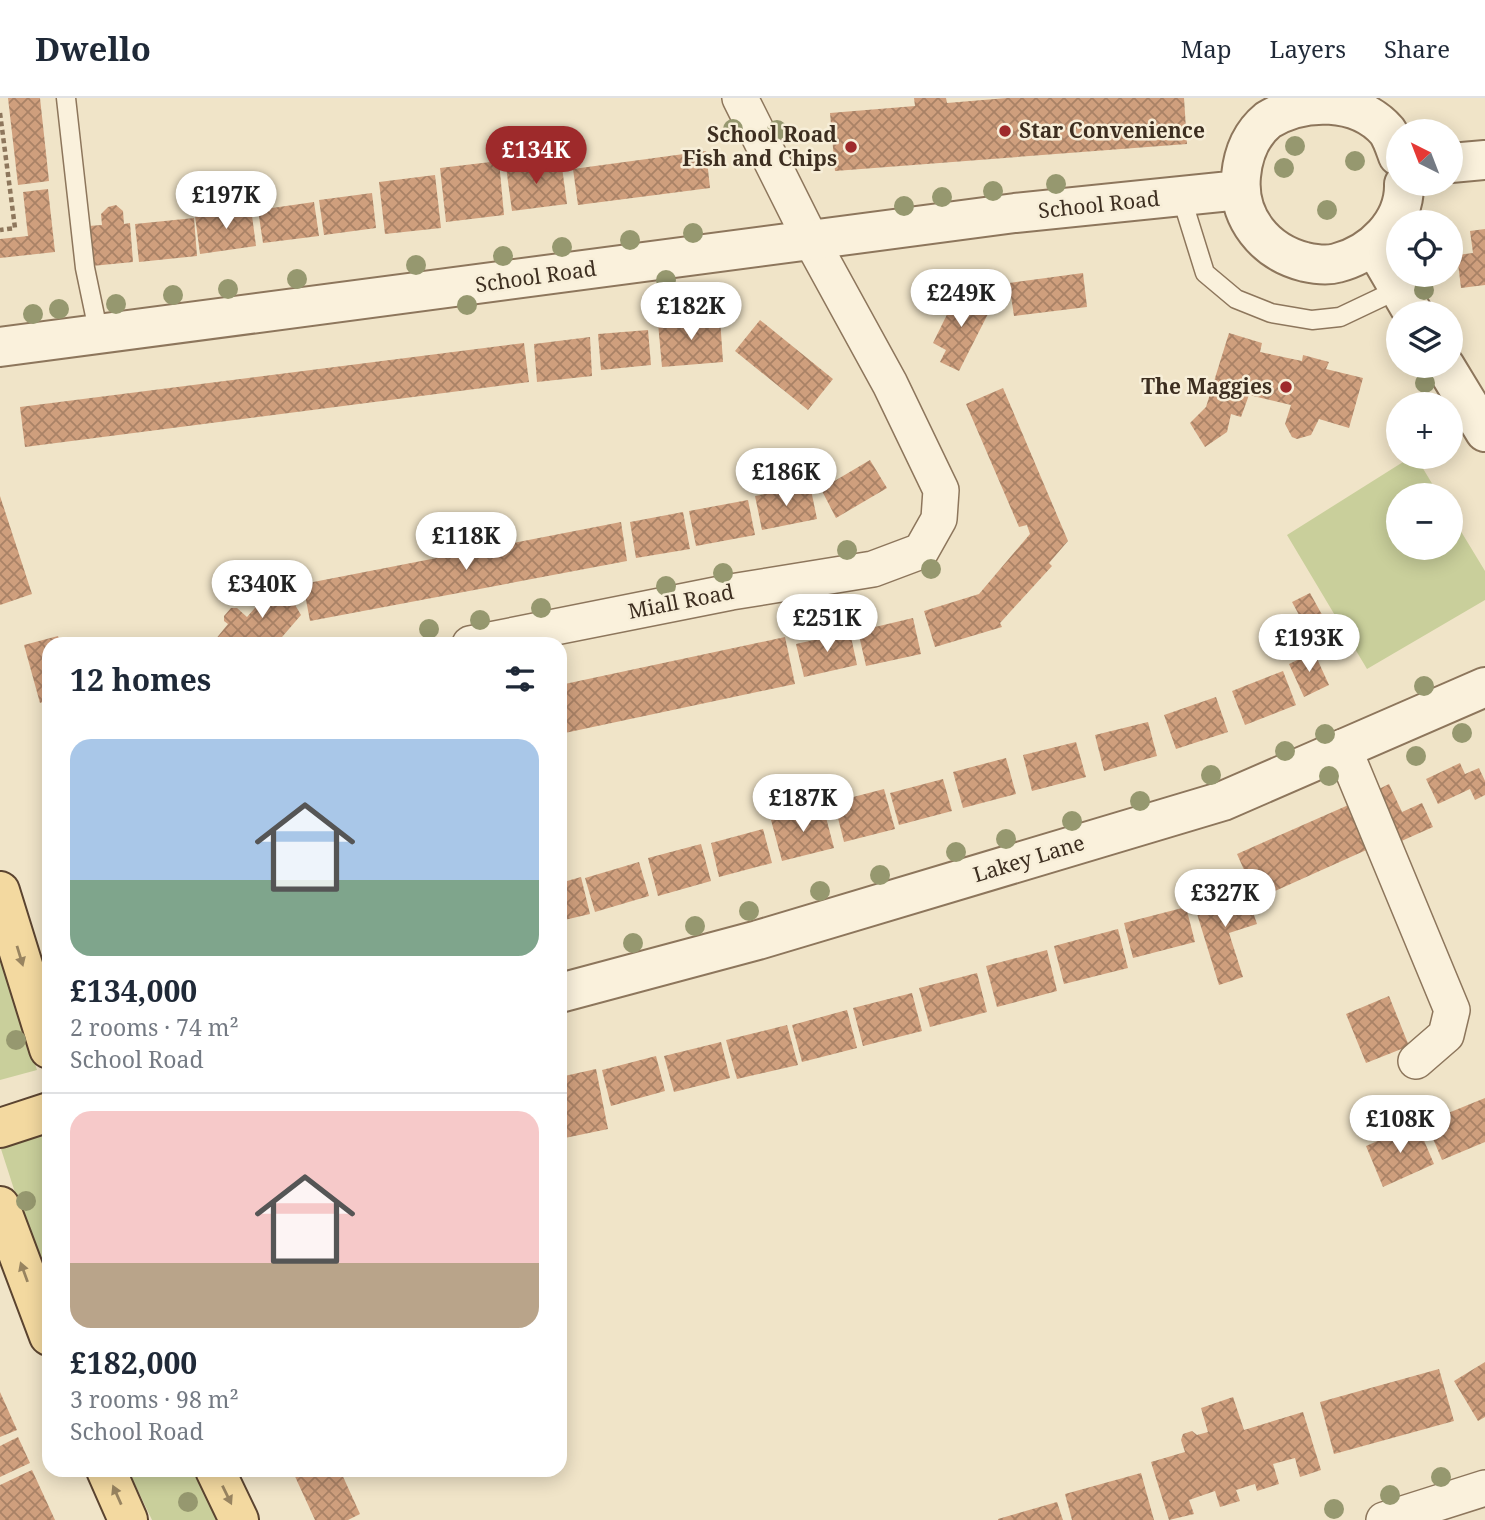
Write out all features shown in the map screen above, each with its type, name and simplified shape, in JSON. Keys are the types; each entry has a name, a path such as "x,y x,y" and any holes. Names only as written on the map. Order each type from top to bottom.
{"main road":[{"path":"0,891 42,1026"},
{"path":"0,1128 42,1114"},
{"path":"0,1206 42,1317"},
{"path":"109,1477 128,1520"},
{"path":"218,1477 239,1520"}],"street":[{"name":"Miall Road","path":"505,637 731,592 873,569 921,551 939,519 941,490 890,384 811,240 740,98"},
{"path":"1386,130 1367,113 1342,102 1321,99 1275,105 1247,147 1242,162 1240,190 1245,211 1256,232 1268,245 1289,258 1314,264 1336,264 1374,246 1395,221 1402,196"},
{"path":"1463,162 1485,160"},
{"name":"School Road","path":"0,347 1015,213 1240,190"},
{"path":"1374,246 1406,301"},
{"path":"1452,378 1485,432"},
{"name":"Lakey Lane","path":"567,991 758,940 1223,802 1343,747 1485,687"},
{"path":"1343,747 1452,1010 1446,1035 1416,1061"},
{"path":"1384,1520 1483,1493"}],"lane":[{"path":"66,98 85,268 99,335"},
{"path":"1181,196 1205,273 1236,299 1271,313 1312,320 1340,317 1386,306"}],"path":[{"path":"0,113 15,228 0,230"}],"green space":[{"path":"1392,469 1423,469 1432,483 1386,483 1386,560 1463,560 1463,535 1485,571 1485,600 1367,669 1287,535"},
{"path":"0,956 37,1070 0,1080"},
{"path":"42,1135 42,1276 1,1149"},
{"path":"131,1477 196,1477 217,1520 152,1520"}],"building":[{"path":"8,98 40,98 49,181 18,185"},
{"path":"914,98 946,98 947,103 1007,98 1184,98 1187,144 835,171 830,113 915,106"},
{"path":"706,151 710,188 578,205 573,169"},
{"path":"561,160 567,204 512,211 506,167"},
{"path":"499,161 504,215 446,222 440,168"},
{"path":"435,175 441,228 385,234 379,182"},
{"path":"48,189 55,252 0,258 0,239 28,236 23,192"},
{"path":"372,193 376,228 324,235 319,200"},
{"path":"314,202 319,236 263,243 258,210"},
{"path":"116,205 123,211 124,224 130,223 133,262 92,266 88,226 102,225 101,214 108,207"},
{"path":"251,208 256,246 200,254 195,216"},
{"path":"194,218 197,256 139,262 135,224"},
{"path":"1485,229 1485,285 1461,288 1463,254 1473,253 1470,231"},
{"path":"1083,273 1087,307 1014,316 1009,283"},
{"path":"959,290 992,306 959,371 940,362 946,350 933,343"},
{"path":"720,318 723,362 662,367 658,323"},
{"path":"760,320 833,379 808,410 735,351"},
{"path":"648,330 651,365 601,370 598,334"},
{"name":"The Maggies","path":"1229,333 1262,343 1260,352 1302,361 1303,355 1329,362 1326,369 1363,378 1349,428 1319,419 1311,435 1297,439 1292,437 1285,424 1291,405 1249,395 1241,417 1231,414 1227,432 1205,447 1190,423 1206,407"},
{"path":"590,337 592,376 537,382 534,344"},
{"path":"524,343 529,382 25,447 20,407"},
{"path":"1003,388 1068,541 1049,563 1052,566 1000,623 1002,627 935,647 924,611 979,594 1030,534 1027,525 1019,527 966,404"},
{"path":"870,460 887,488 836,518 821,489"},
{"path":"810,485 817,519 762,530 755,496"},
{"path":"0,496 32,594 0,605"},
{"path":"748,500 755,535 696,546 689,511"},
{"path":"683,512 690,549 636,558 630,522"},
{"path":"621,522 627,561 310,621 303,584"},
{"path":"280,579 301,615 282,637 217,637 228,624 224,621 224,616 231,608 237,608 247,617"},
{"path":"1310,593 1336,640 1318,650 1292,602"},
{"path":"913,618 921,654 866,666 858,631"},
{"path":"850,632 857,665 804,677 796,644"},
{"path":"785,637 795,684 567,733 567,684"},
{"path":"42,640 40,703 24,645"},
{"path":"1314,652 1329,685 1304,697 1289,664"},
{"path":"1283,671 1296,705 1245,725 1232,691"},
{"path":"1216,697 1228,732 1176,749 1164,715"},
{"path":"1148,722 1157,756 1104,771 1095,735"},
{"path":"1076,742 1086,777 1032,791 1023,755"},
{"path":"1006,758 1016,794 963,808 953,772"},
{"path":"1460,763 1465,774 1479,768 1485,781 1485,795 1475,800 1470,789 1438,804 1426,779"},
{"path":"943,779 952,811 899,825 890,793"},
{"path":"1389,784 1402,812 1422,803 1433,827 1397,843 1373,792"},
{"path":"884,789 895,829 844,842 834,802"},
{"path":"1353,803 1373,847 1257,899 1237,854"},
{"path":"823,806 834,848 782,861 771,820"},
{"path":"763,829 772,863 719,877 711,843"},
{"path":"701,844 711,881 658,896 648,858"},
{"path":"639,862 649,896 595,912 585,878"},
{"path":"581,877 590,914 567,919 567,881"},
{"path":"1244,885 1257,924 1229,933 1243,977 1219,985 1193,901"},
{"path":"1186,907 1195,942 1133,958 1124,923"},
{"path":"1118,929 1128,968 1064,984 1054,946"},
{"path":"1047,950 1057,991 997,1007 986,966"},
{"path":"977,973 987,1012 930,1027 919,988"},
{"path":"912,993 922,1031 863,1046 853,1008"},
{"path":"1389,996 1409,1046 1366,1063 1346,1014"},
{"path":"847,1010 857,1048 802,1062 792,1025"},
{"path":"787,1025 798,1065 737,1079 726,1040"},
{"path":"721,1042 730,1078 674,1092 664,1056"},
{"path":"656,1056 665,1091 611,1106 602,1070"},
{"path":"596,1069 608,1129 567,1138 567,1075"},
{"path":"1485,1098 1485,1142 1442,1160 1426,1122"},
{"path":"1417,1124 1434,1164 1383,1187 1366,1146"},
{"path":"1485,1362 1485,1417 1478,1421 1454,1381"},
{"path":"1439,1369 1454,1421 1334,1454 1320,1402"},
{"path":"0,1392 17,1430 0,1437"},
{"path":"1233,1397 1244,1430 1303,1412 1321,1470 1300,1477 1295,1458 1273,1464 1279,1484 1257,1491 1255,1484 1236,1490 1240,1501 1220,1507 1215,1491 1189,1500 1194,1514 1169,1520 1151,1462 1185,1452 1181,1440 1183,1434 1192,1431 1197,1435 1208,1432 1201,1408"},
{"path":"18,1437 30,1463 0,1477 0,1446"},
{"path":"32,1470 55,1520 0,1520 0,1485"},
{"path":"1141,1473 1154,1520 1072,1520 1065,1494"},
{"path":"295,1477 343,1477 360,1514 348,1520 315,1520"},
{"path":"1057,1502 1063,1520 998,1520 998,1519"}],"place":[{"name":"Star Convenience","path":"1005,131"},
{"name":"School Road Fish and Chips","path":"851,147"},
{"name":"The Maggies","path":"1286,387"}]}
